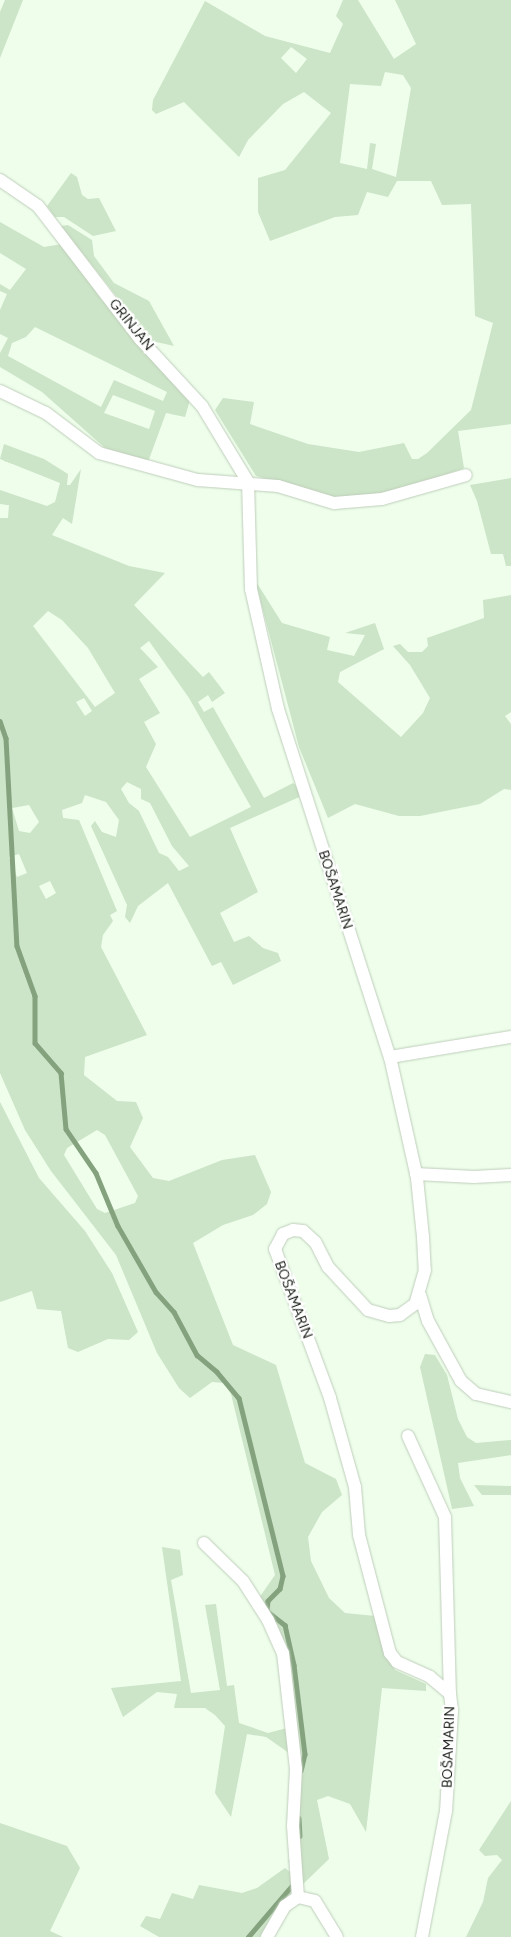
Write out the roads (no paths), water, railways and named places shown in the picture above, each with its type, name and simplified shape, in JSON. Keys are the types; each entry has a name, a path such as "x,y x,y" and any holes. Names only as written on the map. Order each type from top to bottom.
{"street":[{"name":"GRINJAN","path":"0,180 38,206 140,340 202,406 248,482 251,589"},
{"path":"0,391 46,413 99,453 198,480 248,482 278,486 309,498 334,503 382,499 466,475"},
{"name":"BOŠAMARIN","path":"251,589 278,709 390,1058 416,1174 425,1270 420,1294 415,1304 400,1315 379,1315 360,1303 328,1268 315,1242 303,1231 293,1230 278,1241 275,1249 278,1262 330,1398 355,1487 359,1536 390,1653 397,1662 430,1677 450,1694 452,1711 446,1810 422,1937"},
{"path":"390,1058 511,1037"},
{"path":"416,1174 474,1177 511,1175"},
{"path":"420,1294 428,1322 461,1381 476,1394 511,1402"},
{"path":"408,1436 445,1517 450,1694"},
{"path":"204,1543 243,1581 268,1620 283,1653 296,1769 293,1826 298,1897"},
{"path":"267,1937 285,1906 298,1897 315,1901 337,1937"}],"waterway":[{"path":"0,721 6,738 17,946 35,996 35,1043 61,1073 66,1129 96,1173 118,1226 156,1292 174,1312 197,1355 217,1372 239,1398 283,1576 280,1589 268,1601 267,1611 285,1625 294,1665 305,1754 301,1771"},
{"path":"299,1818 300,1836"},
{"path":"248,1937 295,1882"}]}
